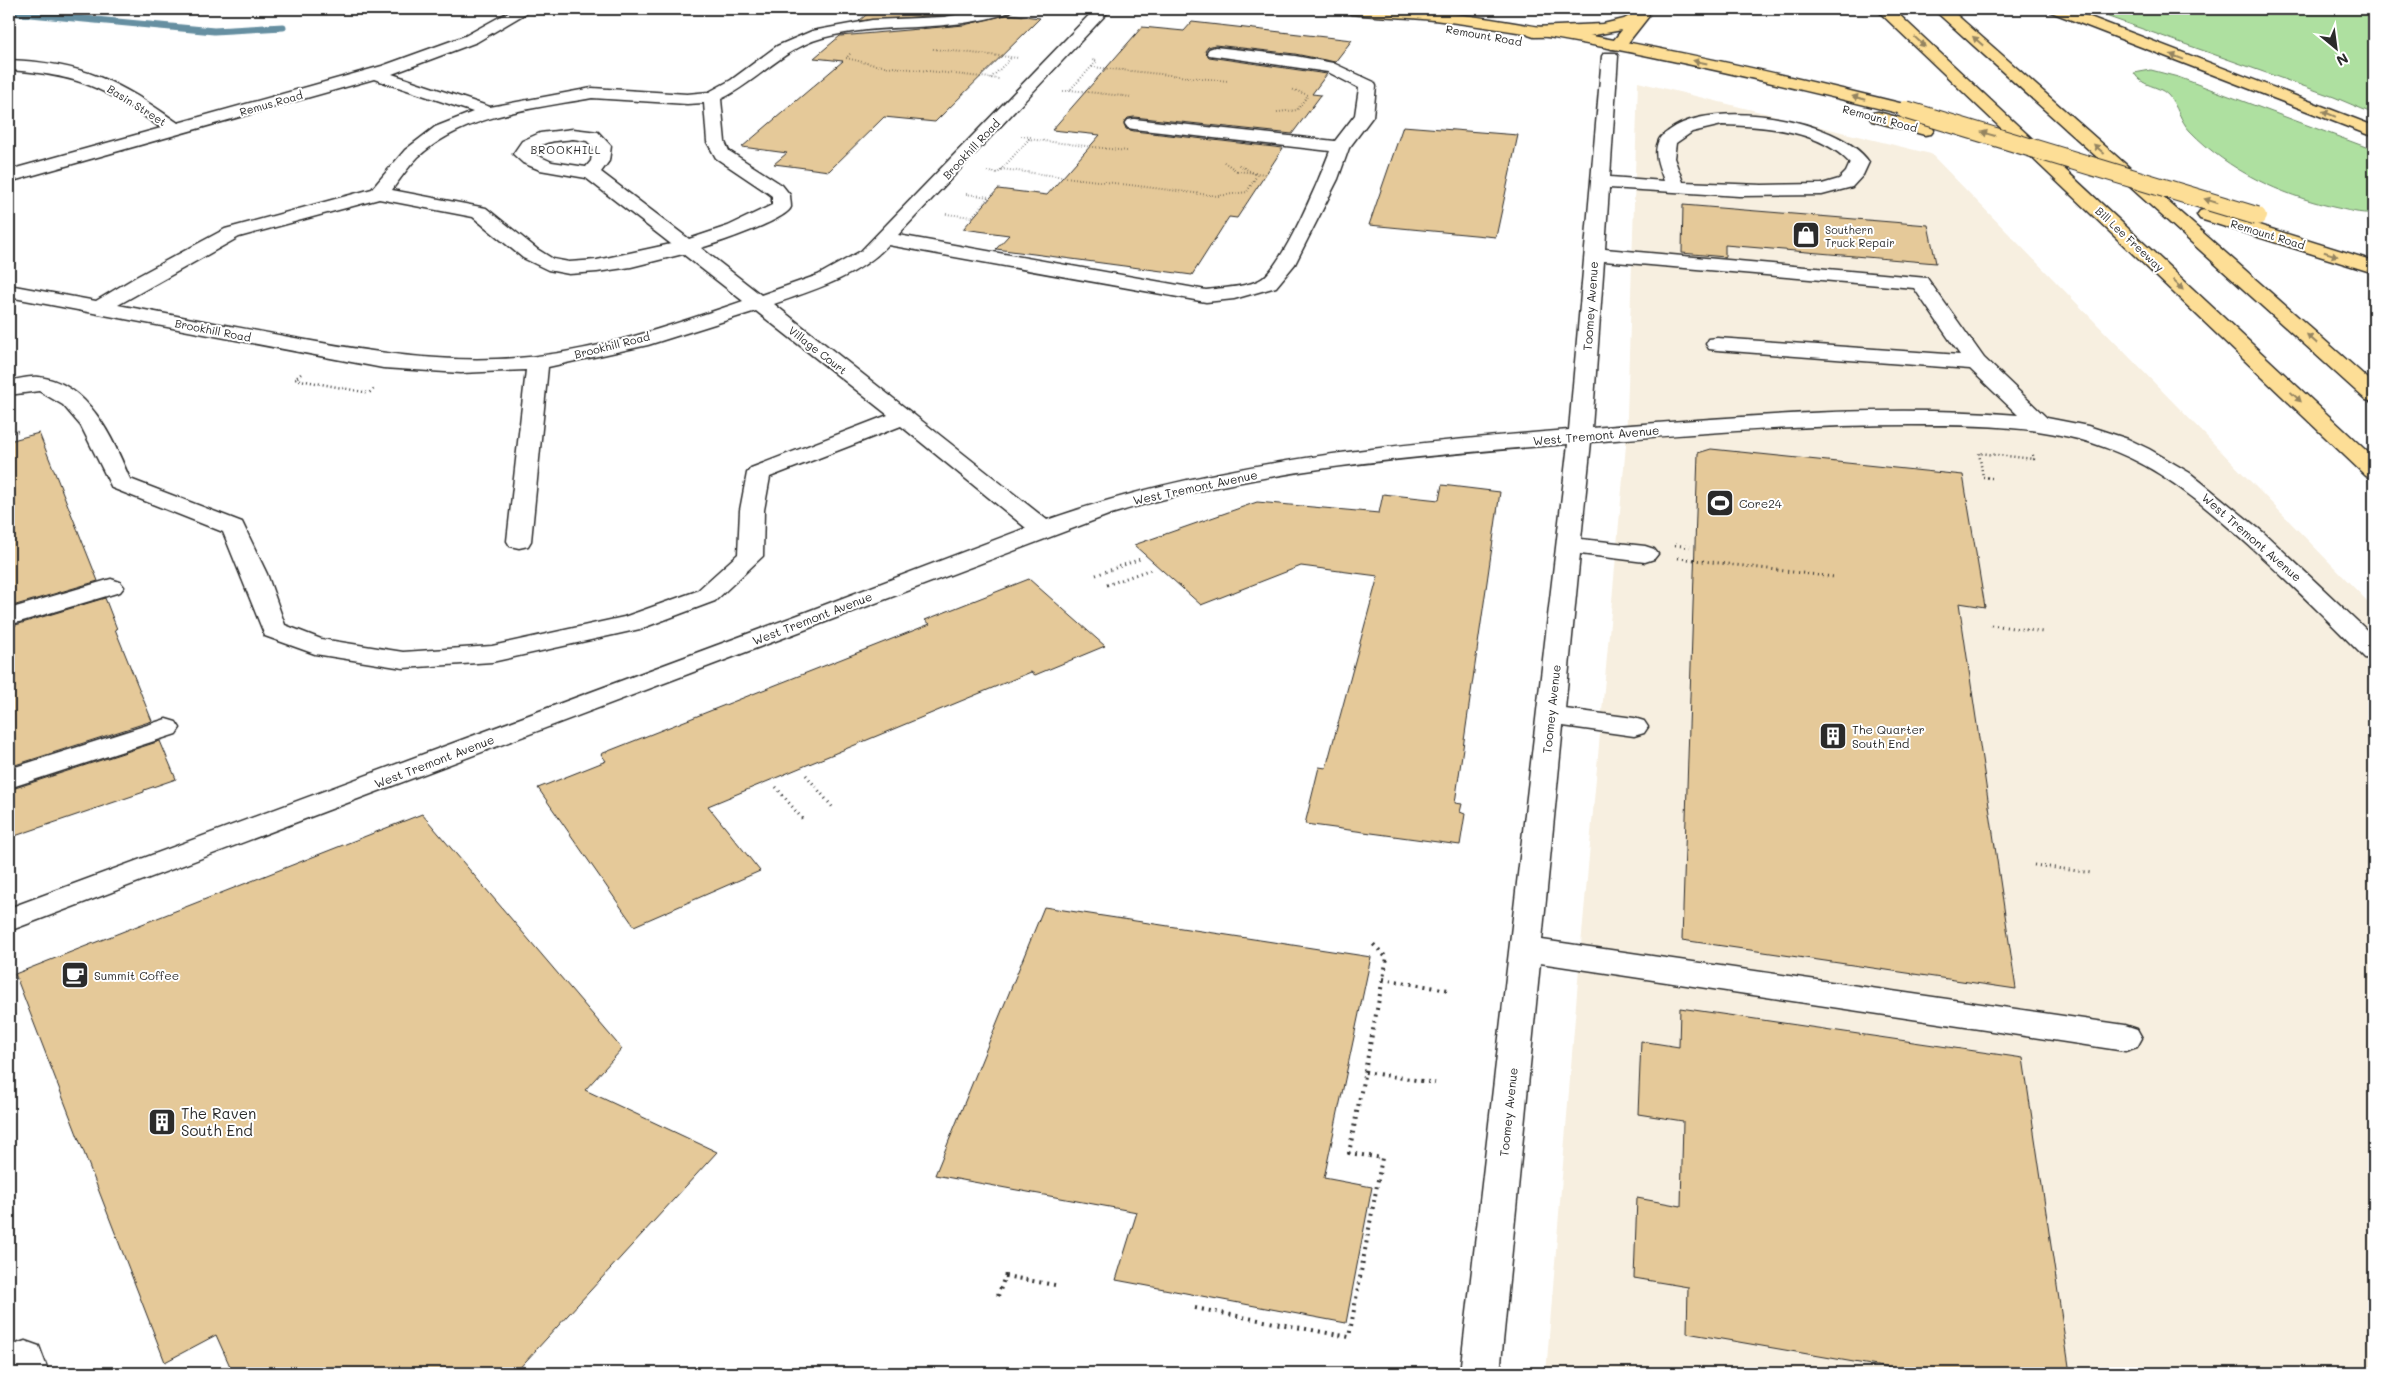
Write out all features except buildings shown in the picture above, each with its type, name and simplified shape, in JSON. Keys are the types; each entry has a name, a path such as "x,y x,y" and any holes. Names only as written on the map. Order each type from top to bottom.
{"main road":[{"name":"Remount Road","path":"1351,9 1410,12 1534,32 1790,95 1924,130 2374,267"},
{"name":"Bill Lee Freeway","path":"1884,9 2374,471"},
{"path":"1940,9 2374,395"},
{"path":"2056,9 2374,132"},
{"name":"Remount Road","path":"1378,10 1398,21 1735,69 1906,110 2374,250"},
{"path":"1534,32 1602,28 1619,24 1643,12"},
{"path":"1613,52 1643,12"}],"street":[{"name":"Remus Road","path":"9,176 376,74 432,55 471,39 525,9"},
{"path":"379,193 411,154 441,131 489,112 592,94 687,99 712,97 734,86 780,50 810,37 878,24 974,18 1005,9"},
{"name":"Brookhill Road","path":"9,291 383,362 452,367 538,362 604,349 758,303 825,279 868,255 1103,9"},
{"path":"885,239 1206,296 1234,293 1269,283 1288,260 1328,179 1340,147 1364,116 1368,86 1333,68 1295,61 1215,52"},
{"name":"Toomey Avenue","path":"1480,1373 1580,436 1599,182 1613,52"},
{"name":"Basin Street","path":"9,65 52,70 104,84 176,130"},
{"path":"376,74 489,112"},
{"path":"99,308 143,280 232,233 379,193 479,212 492,220 534,256 548,264 563,268 616,263 686,246 744,227 772,214 781,207 780,195 775,189 722,154 716,142 712,97"},
{"path":"1599,182 1736,191 1811,190 1841,186 1856,176 1860,162 1848,149 1820,135 1784,124 1741,120 1711,122 1687,128 1667,141 1665,158 1676,187"},
{"path":"1134,124 1340,147"},
{"name":"Village Court","path":"591,174 686,246 1043,529"},
{"path":"1594,254 1920,282 1976,362 2035,434"},
{"path":"1717,344 1976,362"},
{"path":"519,541 538,362"},
{"path":"9,388 42,384 71,398 102,441 120,483 233,527 254,574 274,630 315,646 403,660 492,654 631,623 706,596 750,556 752,510 759,473 903,417"},
{"name":"West Tremont Avenue","path":"9,920 805,622 1043,529 1132,500 1174,489 1319,462 1422,449 1751,423 1858,419 1928,418 2035,434 2095,436 2130,448 2162,465 2226,513 2289,569 2374,652"},
{"path":"1568,545 1645,554"},
{"path":"9,616 111,587"},
{"path":"1550,716 1634,727"},
{"path":"9,779 166,728"},
{"path":"1525,949 2125,1038"}],"path":[{"path":"927,48 1025,59"},
{"path":"851,54 846,58 875,66 1004,80"},
{"path":"990,78 1011,57"},
{"path":"1092,66 1236,82"},
{"path":"1268,112 1297,110 1308,96 1284,87"},
{"path":"1070,90 1140,98"},
{"path":"979,171 998,173 1031,137 1021,135"},
{"path":"1028,139 1136,152"},
{"path":"1001,169 1218,196 1247,192 1256,175 1241,164 1224,162 1237,171 1265,174"},
{"path":"940,213 972,217 989,197 958,193"},
{"path":"302,373 294,379 369,392 380,384"},
{"path":"9,433 18,431"},
{"path":"1992,478 1983,477 1979,453 2034,459 2035,434"},
{"path":"1669,557 1834,577"},
{"path":"1096,575 1142,558"},
{"path":"1107,585 1154,568"},
{"path":"1991,625 2043,632"},
{"path":"806,775 834,809"},
{"path":"776,788 804,821"},
{"path":"2034,865 2092,873"},
{"path":"1195,1308 1349,1337 1382,1158 1349,1153 1387,958 1373,944"},
{"path":"1383,979 1448,990"},
{"path":"9,1030 14,1028"},
{"path":"1365,1072 1435,1083"},
{"path":"998,1296 1004,1276 1055,1285"}],"shaded area":[{"path":"1638,82 1931,154 2374,608 2374,1373 1546,1373 1580,956 1626,445"}],"green space":[{"path":"2086,9 2374,9 2374,114 2334,97"},
{"path":"2151,70 2178,77 2374,150 2374,213 2354,212 2313,202 2274,188 2238,169 2221,158 2190,131 2168,95 2146,84 2134,73"}],"waterway":[{"path":"2248,9 2285,11 2327,9"},
{"path":"9,12 214,31 283,27"}],"place":[{"name":"Southern Truck Repair","path":"1806,235"},
{"name":"Core24","path":"1720,503"},
{"name":"The Quarter South End","path":"1833,736"},
{"name":"Summit Coffee","path":"75,975"},
{"name":"The Raven South End","path":"162,1122"}],"district":[{"name":"BROOKHILL","path":"566,149"}]}
